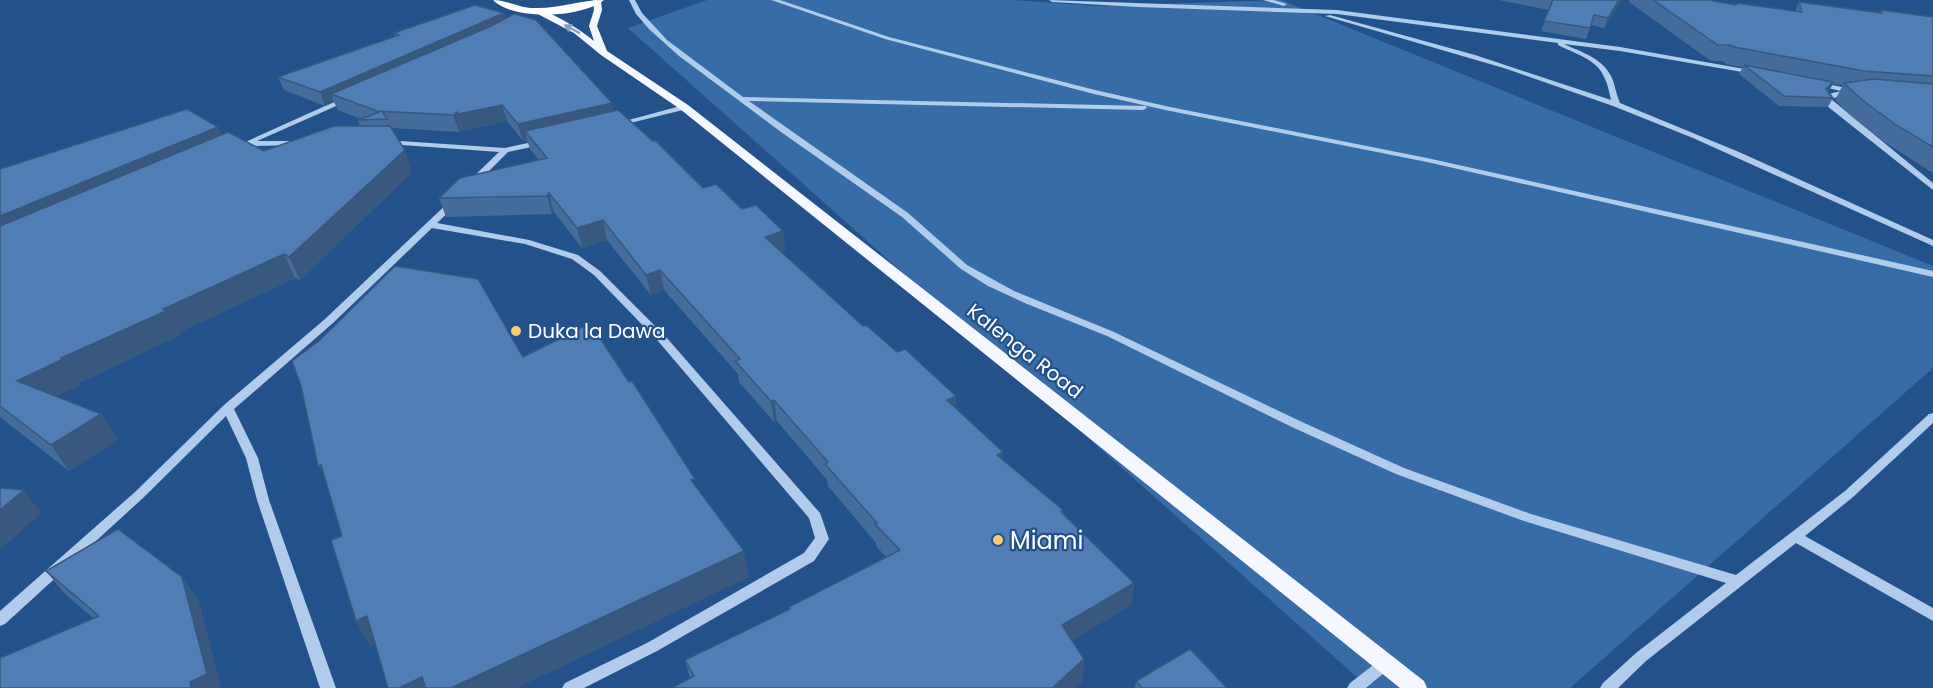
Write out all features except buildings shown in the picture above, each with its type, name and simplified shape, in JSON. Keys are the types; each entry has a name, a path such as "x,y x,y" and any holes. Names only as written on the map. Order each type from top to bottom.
{"highway":[{"path":"498,0 506,7 530,13 566,9 598,1"}],"main road":[{"path":"598,1 593,26 604,53"},
{"name":"Kalenga Road","path":"530,13 577,31 604,53 684,107 1416,688"}],"street":[{"path":"632,0 637,14 658,36 784,133 909,218 970,271 997,286 1106,331 1282,418 1399,470 1507,511 1739,581"},
{"path":"774,0 887,39 1170,110 1427,160 1933,273"},
{"path":"1053,0 1359,14 1552,40 1764,74"},
{"path":"1266,0 1443,48 1552,81 1705,140 1933,243"},
{"path":"1552,40 1600,66 1607,74 1611,94 1617,105"},
{"path":"1808,82 1866,93"},
{"path":"1855,92 1830,96 1827,99 1846,120 1933,187"},
{"path":"233,149 361,94"},
{"path":"741,99 1170,110"},
{"path":"606,127 684,107"},
{"path":"376,142 505,150 550,140"},
{"path":"243,144 301,143"},
{"path":"0,620 139,495 228,408 329,321 431,225 505,150"},
{"path":"431,225 526,242 575,257 597,273 662,339 815,516 822,539 810,557 652,647 570,688"},
{"path":"228,408 252,458 263,500 328,688"},
{"path":"1608,688 1641,657 1849,494 1933,417"},
{"path":"1795,536 1933,615"},
{"path":"1355,688 1386,663"}],"shaded area":[{"path":"707,0 1014,0 1096,6 1281,0 1933,266 1933,368 1570,688 1369,688 628,28"}],"place":[{"name":"Duka la Dawa","path":"516,331"},
{"name":"Miami","path":"998,540"}]}
